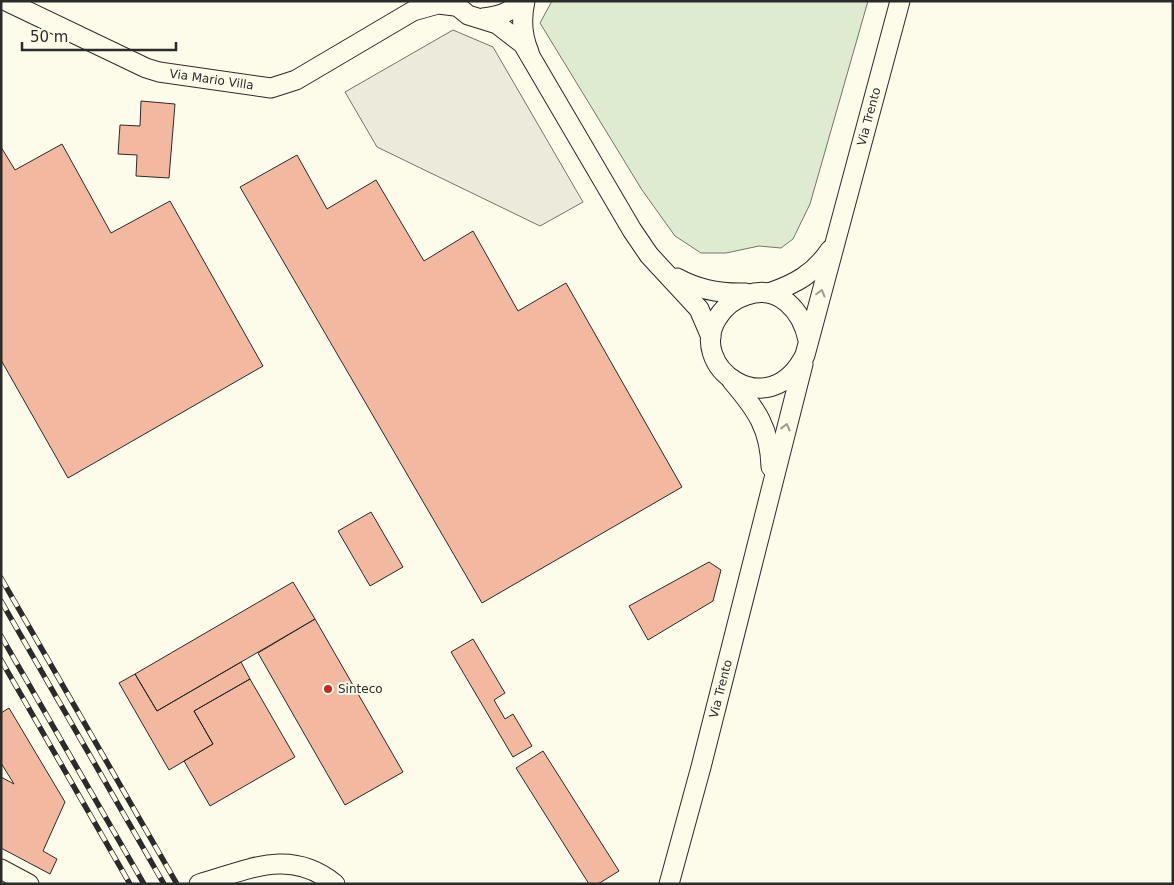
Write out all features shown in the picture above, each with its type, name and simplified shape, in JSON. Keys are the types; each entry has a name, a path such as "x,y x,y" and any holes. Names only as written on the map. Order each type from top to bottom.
{"street":[{"name":"Via Mario Villa","path":"6,1 146,68 258,88 271,88 296,80 418,6 453,4"},
{"path":"483,18 499,16 523,1"},
{"path":"523,1 525,42 531,55 632,230 649,255 667,272 699,309 711,337"},
{"name":"Via Trento","path":"669,884 701,767 806,348 839,232 900,1"},
{"path":"453,4 468,15 483,18 497,24 523,44 531,55"},
{"name":"Via Trento","path":"770,491 771,456 765,426 750,401 716,360 711,337 715,321 724,308 737,298 792,285 812,272 829,251 839,232"},
{"path":"667,272 689,285 707,291 723,294 761,293 784,299 796,310 805,324 806,348"},
{"name":"Via Trento","path":"730,378 743,386 758,389 773,386 787,380 798,369 806,348"},
{"path":"199,884 265,865 286,862 308,868 325,876 334,884"},
{"path":"1,869 29,884"}],"green space":[{"path":"552,1 868,1 810,204 793,239 781,248 759,246 726,253 701,253 675,236 642,190 540,23"}],"shaded area":[{"path":"453,30 493,47 583,202 540,226 377,147 345,92"}],"building":[{"path":"141,101 175,104 169,178 136,176 137,155 118,154 120,125 140,126"},
{"path":"62,144 111,233 170,201 263,366 68,478 1,360 1,147 15,170"},
{"path":"297,155 327,209 376,180 424,261 473,231 518,311 566,283 682,487 482,603 240,187"},
{"path":"371,512 403,567 370,586 338,531"},
{"path":"709,562 721,570 713,601 648,640 629,606"},
{"path":"293,582 315,619 157,711 135,674"},
{"path":"315,619 403,772 345,805 258,653"},
{"path":"473,639 505,693 494,700 505,719 513,714 532,746 513,757 451,652"},
{"path":"241,662 250,679 194,711 213,744 169,770 119,683 135,674 157,711"},
{"path":"250,679 295,757 210,806 184,761 213,744 194,711"},
{"path":"9,708 65,802 43,851 57,859 50,874 1,848 1,777 14,784 1,763 1,713"},
{"path":"543,751 619,871 598,884 589,884 516,768"}],"railway":[{"path":"1,578 177,884"},
{"path":"1,601 164,884"},
{"path":"1,636 144,884"},
{"path":"1,660 130,884"}],"place":[{"name":"Sinteco","path":"328,689"}]}
